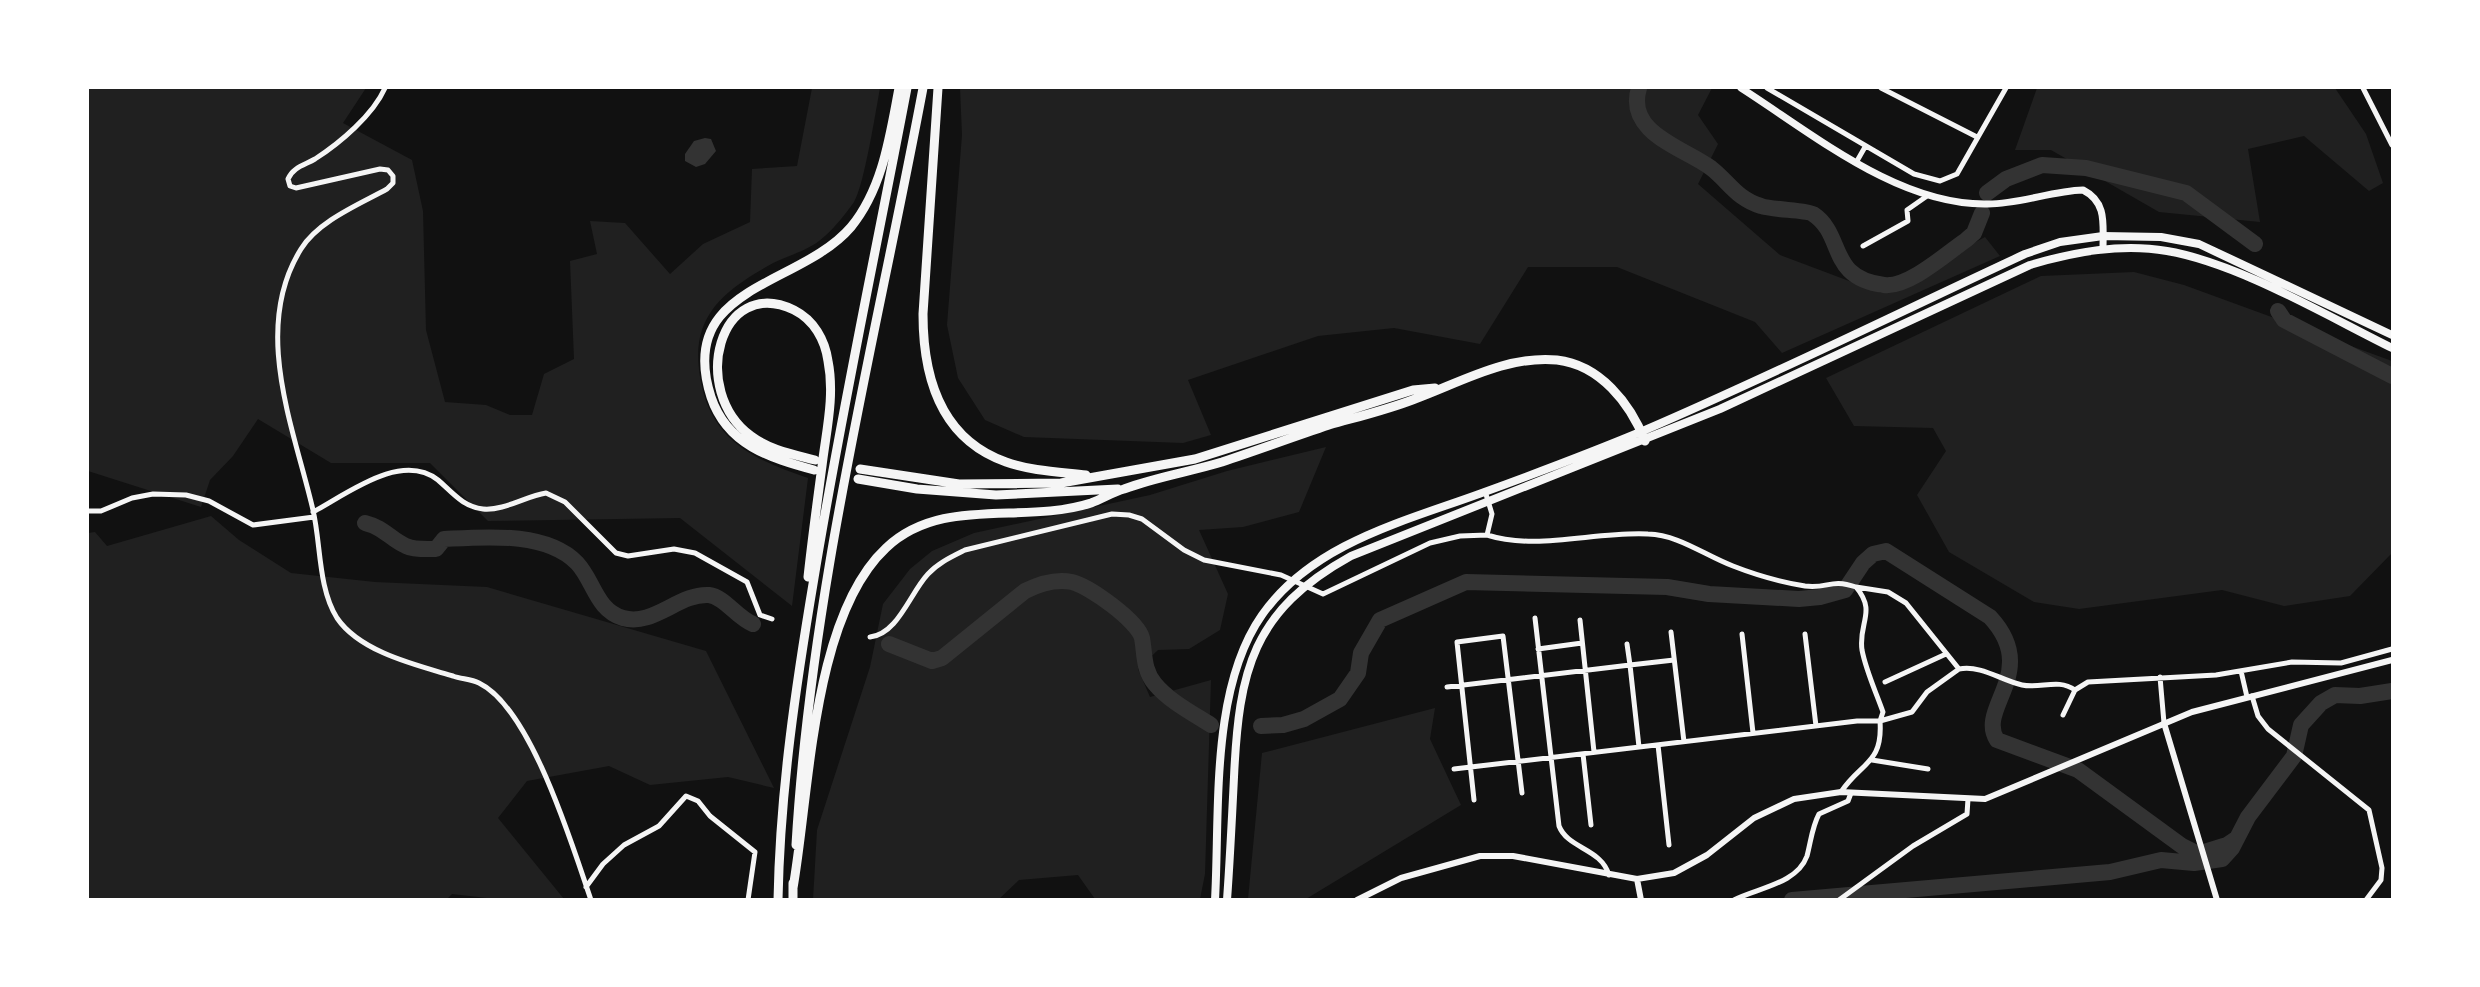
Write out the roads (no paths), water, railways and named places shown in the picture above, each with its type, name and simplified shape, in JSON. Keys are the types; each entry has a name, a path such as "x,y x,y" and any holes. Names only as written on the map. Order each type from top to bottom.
{"highway":[{"path":"778,900 781,824 831,401 830,371 821,336 805,317 786,307 755,306 730,323 719,343 716,368 723,401 733,418 749,435 814,465 765,456 732,432 719,414 708,387 707,348 715,324 730,303 757,285 827,249 860,214 877,182 899,88"},
{"path":"797,680 825,510 907,88"},
{"path":"793,900 803,759 820,631 840,511 923,88"},
{"path":"938,88 923,314 925,360 935,396 958,431 994,457 1025,467 1096,476"},
{"path":"793,887 824,673 852,595 876,558 899,537 942,518 1073,507 1123,489 1222,461 1416,399 1440,387 1518,363 1559,360 1586,369 1608,384 1643,436"},
{"path":"1123,489 996,495 917,489 860,474 997,486 1061,484 1195,460 1413,390 1440,387"}],"main road":[{"path":"1741,88 1894,183 1927,196 1986,204 2020,203 2083,190 2102,205 2103,248"},
{"path":"1227,900 1241,693 1261,639 1277,613 1304,587 1351,556 1489,502 1643,436 2025,254 2060,242 2103,236 2161,237 2199,244 2392,335"},
{"path":"1215,900 1224,719 1230,688 1242,652 1262,615 1292,581 1333,552 1364,537 1485,491 1720,409 2030,265 2064,255 2103,248 2167,251 2242,274 2392,348"}],"street":[{"path":"385,88 361,120 315,159 297,168 288,179 290,186 296,188 380,169 388,170 393,176 393,183 387,189 318,231 301,248 286,282 278,352 285,403 314,515 327,592 336,616 348,631 372,647 479,683 505,704 521,725 570,840 591,900"},
{"path":"1767,88 1914,174 1948,181 1957,174 2004,88"},
{"path":"1881,88 1977,136"},
{"path":"2363,88 2392,145"},
{"path":"1857,160 1865,147"},
{"path":"1863,246 1908,221 1907,210 1927,196"},
{"path":"88,510 101,511 132,498 153,494 186,495 209,501 253,525 314,515 380,477 414,469 437,480 469,506 485,509 546,493 565,502 616,553 628,556 686,550 741,578 751,587 760,615 772,619"},
{"path":"1485,491 1492,514 1487,536"},
{"path":"870,637 881,636 888,631 928,574 945,560 965,550 1112,514 1142,519 1184,550 1204,561 1281,575 1323,594 1430,543 1460,536 1487,536 1510,540 1650,534 1682,541 1730,565 1769,579 1818,587 1839,580 1855,587 1888,592 1906,603 1922,620 1959,669"},
{"path":"1841,792 1852,776 1872,760 1879,742 1883,712 1861,644 1867,610 1866,600 1855,587"},
{"path":"1535,618 1561,832 1600,857 1609,875"},
{"path":"1580,620 1594,752"},
{"path":"1671,632 1684,741"},
{"path":"1742,634 1754,733"},
{"path":"1805,634 1816,726"},
{"path":"1474,800 1457,642 1503,636 1522,793"},
{"path":"1538,649 1582,643"},
{"path":"1627,644 1639,747"},
{"path":"2063,715 2075,690 2088,682 2241,671 2292,662 2341,663 2392,649"},
{"path":"1885,682 1946,654"},
{"path":"1447,687 1674,660"},
{"path":"1357,900 1401,878 1480,856 1513,856 1637,879 1674,873 1689,866 1754,818 1784,803 1815,794 1841,792 1968,799 2000,795 2164,723 2250,696 2392,660"},
{"path":"1454,769 1874,719 1880,722 1912,712 1927,692 1959,669 1976,669 2034,686 2062,684 2075,690"},
{"path":"2241,671 2262,723 2369,810 2382,867 2381,880 2366,900"},
{"path":"2160,677 2164,723 2217,900"},
{"path":"1658,745 1669,845"},
{"path":"1583,754 1591,825"},
{"path":"1872,760 1928,769"},
{"path":"1734,900 1771,886 1798,870 1806,857 1819,814 1848,801 1851,793"},
{"path":"586,887 603,864 624,845 659,827 686,796 698,801 709,816 755,852 748,900"},
{"path":"1839,900 1913,846 1967,814 1968,799"},
{"path":"1637,879 1641,900"}],"waterway":[{"path":"1639,88 1637,104 1641,117 1649,128 1673,146 1711,168 1739,195 1753,203 1813,214 1830,233 1845,265 1853,274 1866,281 1894,285 1915,276 1974,233 1982,213"},
{"path":"1987,193 2006,179 2042,165 2086,168 2186,193 2255,244"},
{"path":"2278,311 2284,320 2392,376"},
{"path":"365,523 406,546 417,549 436,549 444,539 477,537 514,538 549,545 577,563 601,602 607,609 623,618 645,618 687,599 709,595 720,599 753,624"},
{"path":"1261,726 1283,725 1304,719 1340,699 1358,673 1361,653 1380,620 1466,582 1667,587 1709,594 1799,599 1845,590 1863,563 1873,554 1886,551 1990,617 2004,637 2010,655 2009,672 1994,715 1993,728 1997,740 2078,770 2182,846 2198,854 2227,845 2236,839"},
{"path":"889,644 932,661 942,658 1025,591 1048,583 1072,582 1101,597 1132,623 1142,638 1146,668 1151,679 1174,701 1211,725"},
{"path":"1792,900 2110,872 2161,860 2194,863 2222,859 2232,848 2248,817 2294,756 2301,725 2321,703 2335,695 2360,696 2392,691"}]}
